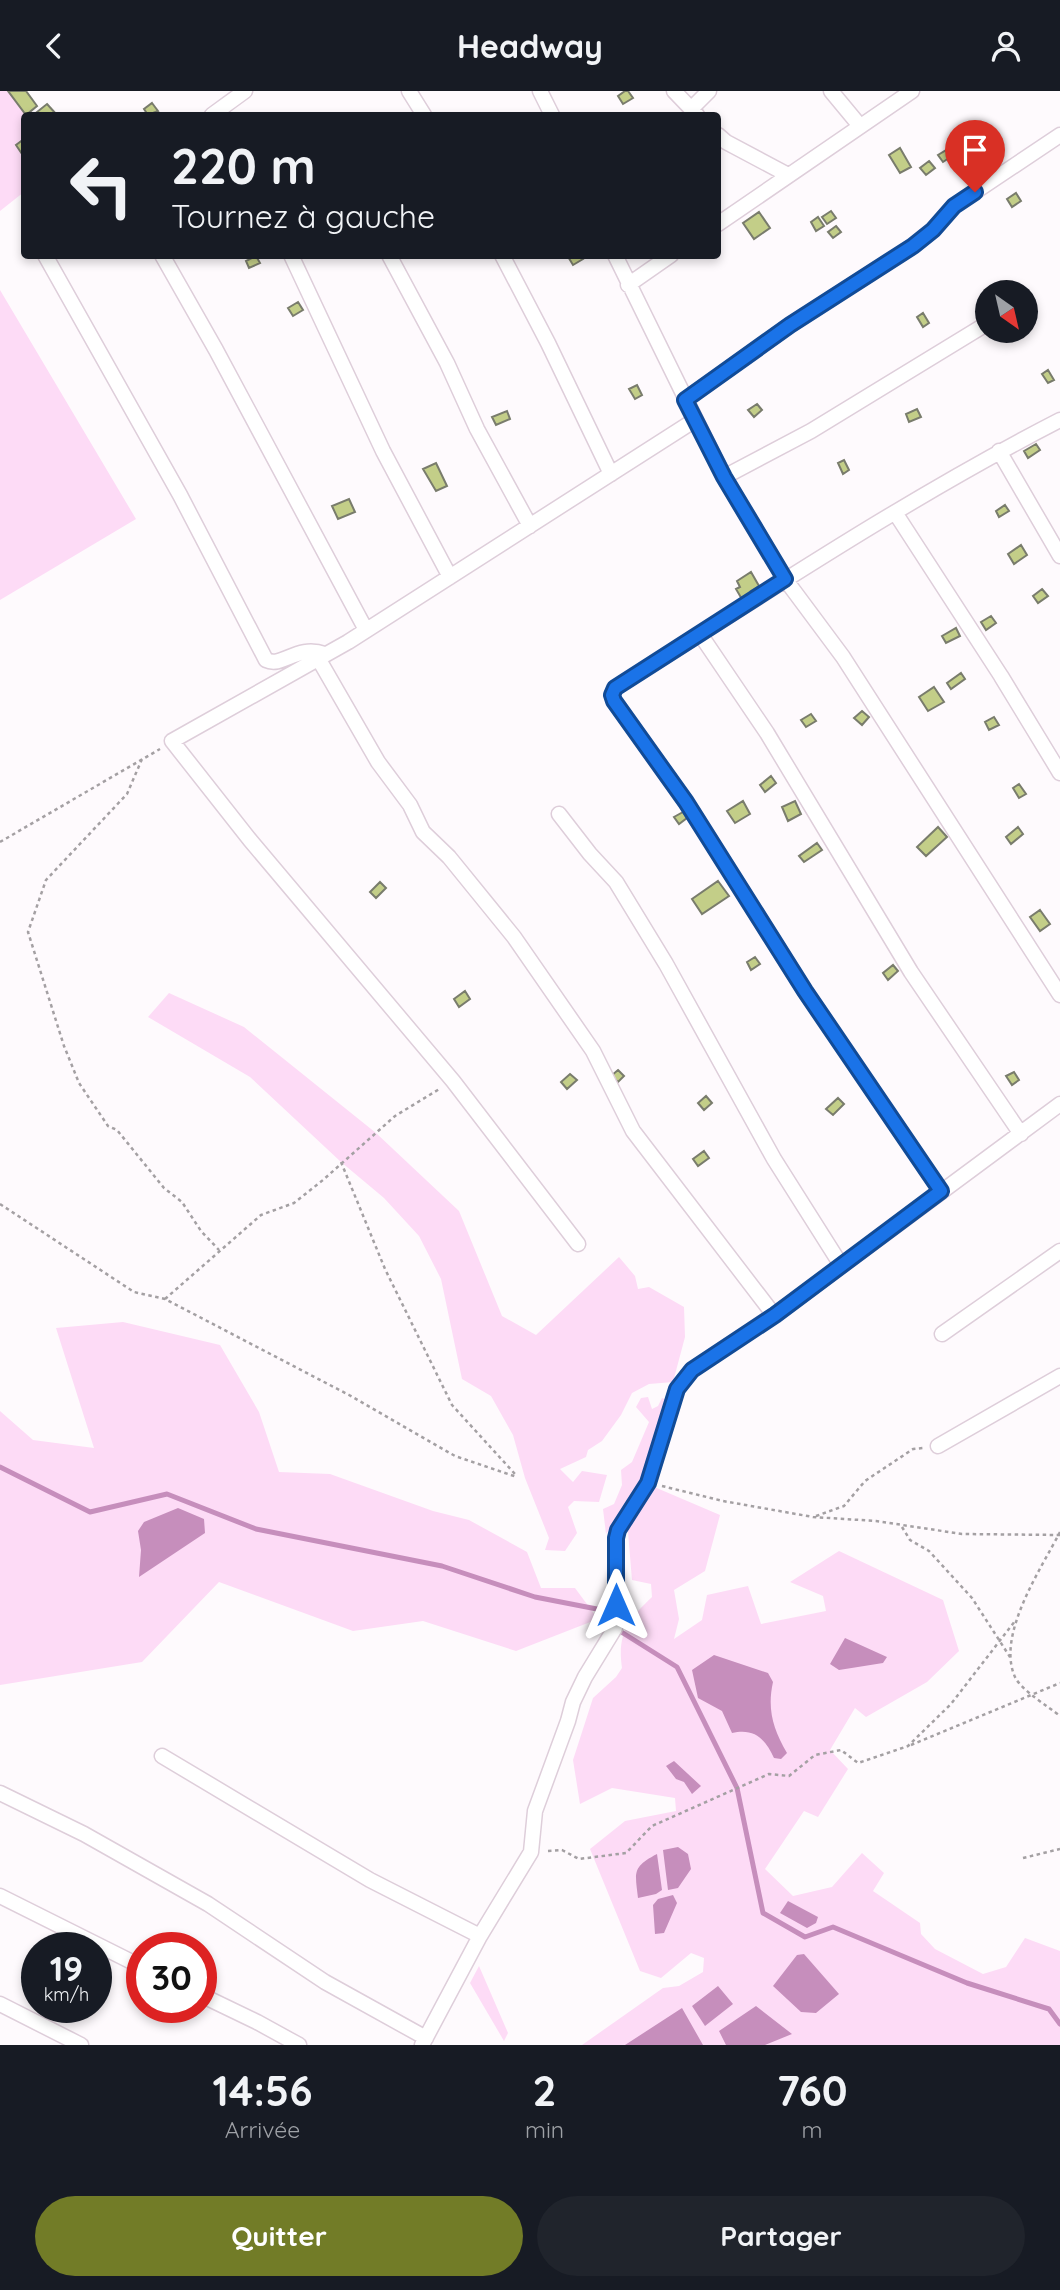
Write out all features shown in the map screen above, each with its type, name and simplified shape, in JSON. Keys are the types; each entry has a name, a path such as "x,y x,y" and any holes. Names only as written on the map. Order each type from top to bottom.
{"street":[{"path":"219,112 245,91"},
{"path":"409,91 422,112"},
{"path":"540,91 550,112"},
{"path":"674,91 694,112 709,91"},
{"path":"831,91 860,126"},
{"path":"721,222 912,91"},
{"path":"685,400 790,325 913,246 933,230 954,206 1060,135"},
{"path":"721,138 788,175"},
{"path":"47,259 180,495 266,660 278,662 306,651 321,656 378,762 410,805 423,832 449,857 514,937 588,1042 633,1131 775,1315"},
{"path":"164,259 366,631"},
{"path":"293,259 383,451 450,577"},
{"path":"391,259 530,526"},
{"path":"504,259 548,342 611,474"},
{"path":"617,259 724,477 785,579 843,657 1060,995"},
{"path":"628,285 665,259"},
{"path":"724,477 811,431 975,332"},
{"path":"941,1191 805,991 686,802 612,695 615,688 785,579 999,451 1060,419"},
{"path":"578,1244 453,1081 250,840 172,741 366,631 695,420"},
{"path":"999,451 1060,556"},
{"path":"896,514 1060,773"},
{"path":"700,634 767,733 911,972 1021,1134"},
{"path":"559,814 590,854 616,881 666,964 767,1147 841,1265"},
{"path":"0,1793 84,1834 197,1898 325,1982 424,2041 480,1936 531,1852 535,1811 573,1702 615,1628 618,1530 648,1483 677,1389 683,1379 692,1370 775,1315 1060,1104"},
{"path":"942,1334 1060,1251"},
{"path":"938,1446 1060,1376"},
{"path":"162,1756 369,1880 480,1936"},
{"path":"0,1896 126,1959"},
{"path":"217,2003 299,2045"},
{"path":"0,2004 80,2045"}],"path":[{"path":"0,842 172,741"},
{"path":"142,759 127,794 46,880 28,932 64,1047 79,1083 108,1126 117,1131 164,1188 181,1202 201,1231 219,1250"},
{"path":"165,1299 261,1215 294,1203 395,1117 453,1081"},
{"path":"0,1204 134,1292 165,1299 349,1395 454,1456 517,1476 452,1405 385,1269 341,1162"},
{"path":"813,1517 844,1506 865,1481 913,1449 938,1446"},
{"path":"648,1483 723,1501 813,1517 876,1521 962,1534 1059,1534 1015,1621 951,1704 908,1746"},
{"path":"902,1527 910,1540 929,1551 972,1598 1010,1657 1015,1679 1060,1716"},
{"path":"1010,1657 1015,1621"},
{"path":"531,1852 562,1850 579,1859 626,1853 652,1826 769,1774 789,1776 815,1755 841,1751 858,1763 908,1746 1060,1683"},
{"path":"1023,1858 1060,1849"}],"shaded area":[{"path":"0,91 26,91 32,112 21,112 21,194 0,211"},
{"path":"0,290 136,519 0,600"},
{"path":"169,993 244,1027 376,1133 459,1211 502,1316 536,1335 619,1257 635,1276 638,1289 649,1287 684,1307 685,1337 673,1382 649,1384 632,1393 621,1415 602,1441 588,1450 586,1457 560,1469 573,1482 582,1471 607,1475 599,1502 574,1501 568,1507 577,1533 565,1551 545,1550 549,1538 525,1478 513,1435 491,1396 462,1379 441,1279 419,1236 384,1198 250,1077 148,1017"},
{"path":"123,1322 220,1345 259,1412 279,1472 330,1474 433,1511 469,1520 527,1552 541,1588 575,1588 598,1619 516,1651 423,1621 353,1631 219,1582 142,1662 0,1685 0,1411 33,1440 94,1448 56,1328"},
{"path":"648,1397 652,1409 658,1406 662,1398 667,1400 643,1481 606,1534 603,1509 614,1504 622,1485 621,1470 632,1462 649,1422 636,1407 641,1398"},
{"path":"652,1486 720,1515 705,1571 674,1590 679,1619 674,1639 702,1620 707,1595 748,1586 761,1624 826,1611 823,1596 790,1582 839,1551 943,1600 959,1651 927,1682 866,1717 855,1708 830,1750 848,1769 818,1817 804,1811 765,1869 793,1896 832,1887 862,1853 884,1873 873,1891 920,1923 921,1934 935,1949 983,1974 1006,1967 1025,1938 1060,1951 1060,2045 582,2045 663,1988 679,1986 703,1972 704,1958 691,1953 661,1978 640,1971 590,1849 625,1821 676,1811 675,1798 612,1788 580,1804 573,1760 593,1698 622,1668 621,1646 626,1628 652,1597 651,1584 632,1580 627,1520"},
{"path":"178,1508 204,1519 205,1533 139,1577 141,1550 138,1531 144,1522"},
{"path":"845,1638 887,1657 883,1663 839,1670 830,1664"},
{"path":"714,1655 768,1673 773,1682 772,1719 787,1753 781,1759 774,1758 763,1740 753,1734 732,1733 722,1711 698,1698 692,1670"},
{"path":"674,1761 701,1786 692,1794 684,1782 676,1779 666,1766"},
{"path":"678,1847 688,1854 691,1869 678,1888 668,1890 663,1850"},
{"path":"657,1854 662,1890 638,1898 637,1871 643,1863"},
{"path":"673,1895 677,1903 664,1933 655,1934 653,1905 658,1899"},
{"path":"788,1901 818,1917 816,1923 807,1928 780,1913"},
{"path":"804,1954 839,1994 816,2013 801,2012 773,1986 797,1955"},
{"path":"479,1966 508,2033 504,2041 470,1983"},
{"path":"718,1986 733,2004 705,2026 692,2006"},
{"path":"756,2006 792,2034 765,2045 726,2045 719,2031"},
{"path":"682,2008 703,2045 625,2045"}],"building":[{"path":"8,91 26,91 37,106 30,112 24,112"},
{"path":"625,91 633,98 623,104 618,96"},
{"path":"152,103 158,111 146,112 144,109"},
{"path":"47,104 54,112 37,112"},
{"path":"900,148 911,167 900,173 889,155"},
{"path":"948,149 952,156 943,162 938,155"},
{"path":"929,161 935,168 926,175 920,168"},
{"path":"1016,193 1021,201 1012,207 1007,199"},
{"path":"831,211 836,218 827,224 822,217"},
{"path":"759,212 770,228 754,239 743,223"},
{"path":"818,217 824,226 816,231 811,222"},
{"path":"836,226 841,232 833,238 828,232"},
{"path":"258,259 260,263 249,268 246,261"},
{"path":"569,259 583,259 573,265"},
{"path":"298,302 303,310 293,316 288,308"},
{"path":"923,313 929,323 923,327 917,317"},
{"path":"1048,370 1054,380 1048,383 1042,374"},
{"path":"637,385 642,395 635,399 629,389"},
{"path":"757,404 762,410 754,417 748,410"},
{"path":"917,409 921,417 909,422 906,414"},
{"path":"507,411 510,419 496,425 492,417"},
{"path":"1036,444 1040,450 1028,458 1024,451"},
{"path":"844,460 849,470 843,474 838,463"},
{"path":"436,463 447,486 436,491 423,469"},
{"path":"349,499 355,512 338,519 332,506"},
{"path":"1005,505 1009,511 999,517 996,511"},
{"path":"1021,545 1027,555 1014,564 1008,554"},
{"path":"751,572 759,586 751,591 754,595 743,601 736,589 740,587 737,581"},
{"path":"1042,589 1048,596 1038,603 1033,596"},
{"path":"991,616 996,623 986,630 981,622"},
{"path":"956,628 960,636 946,643 942,636"},
{"path":"961,673 965,679 951,689 947,683"},
{"path":"934,687 944,702 928,711 919,697"},
{"path":"862,711 869,717 862,725 854,718"},
{"path":"811,714 816,721 806,727 801,720"},
{"path":"994,717 999,725 989,730 985,722"},
{"path":"771,776 776,783 765,792 760,785"},
{"path":"1019,784 1026,794 1019,798 1013,788"},
{"path":"743,801 750,814 735,823 727,811"},
{"path":"795,801 801,814 788,821 782,807"},
{"path":"683,812 687,818 679,824 674,817"},
{"path":"938,827 947,837 926,856 917,847"},
{"path":"1018,827 1023,834 1011,844 1006,837"},
{"path":"817,843 822,850 804,862 799,856"},
{"path":"718,881 729,896 702,914 692,899"},
{"path":"380,882 386,888 376,898 370,892"},
{"path":"1040,910 1050,924 1040,931 1030,917"},
{"path":"755,957 760,964 751,970 747,962"},
{"path":"893,965 898,971 888,980 883,973"},
{"path":"465,991 470,999 459,1007 454,999"},
{"path":"618,1070 624,1076 618,1082 611,1076"},
{"path":"1014,1072 1019,1080 1012,1085 1006,1076"},
{"path":"570,1074 577,1080 567,1089 561,1082"},
{"path":"706,1096 712,1103 704,1110 698,1103"},
{"path":"838,1098 844,1104 833,1115 826,1109"},
{"path":"704,1151 709,1158 698,1166 693,1159"}],"waterway":[{"path":"0,1467 90,1512 167,1494 256,1529 442,1566 535,1597 602,1610 615,1628 677,1667 737,1788 763,1913 805,1937 833,1927 967,1983 1049,2009 1060,2024"}],"route":[{"path":"616,1605 618,1530 648,1483 677,1389 683,1379 692,1370 775,1315 941,1191 805,991 686,802 612,695 615,688 785,579 724,477 685,400 790,325 913,246 933,230 954,206 975,192"}]}
